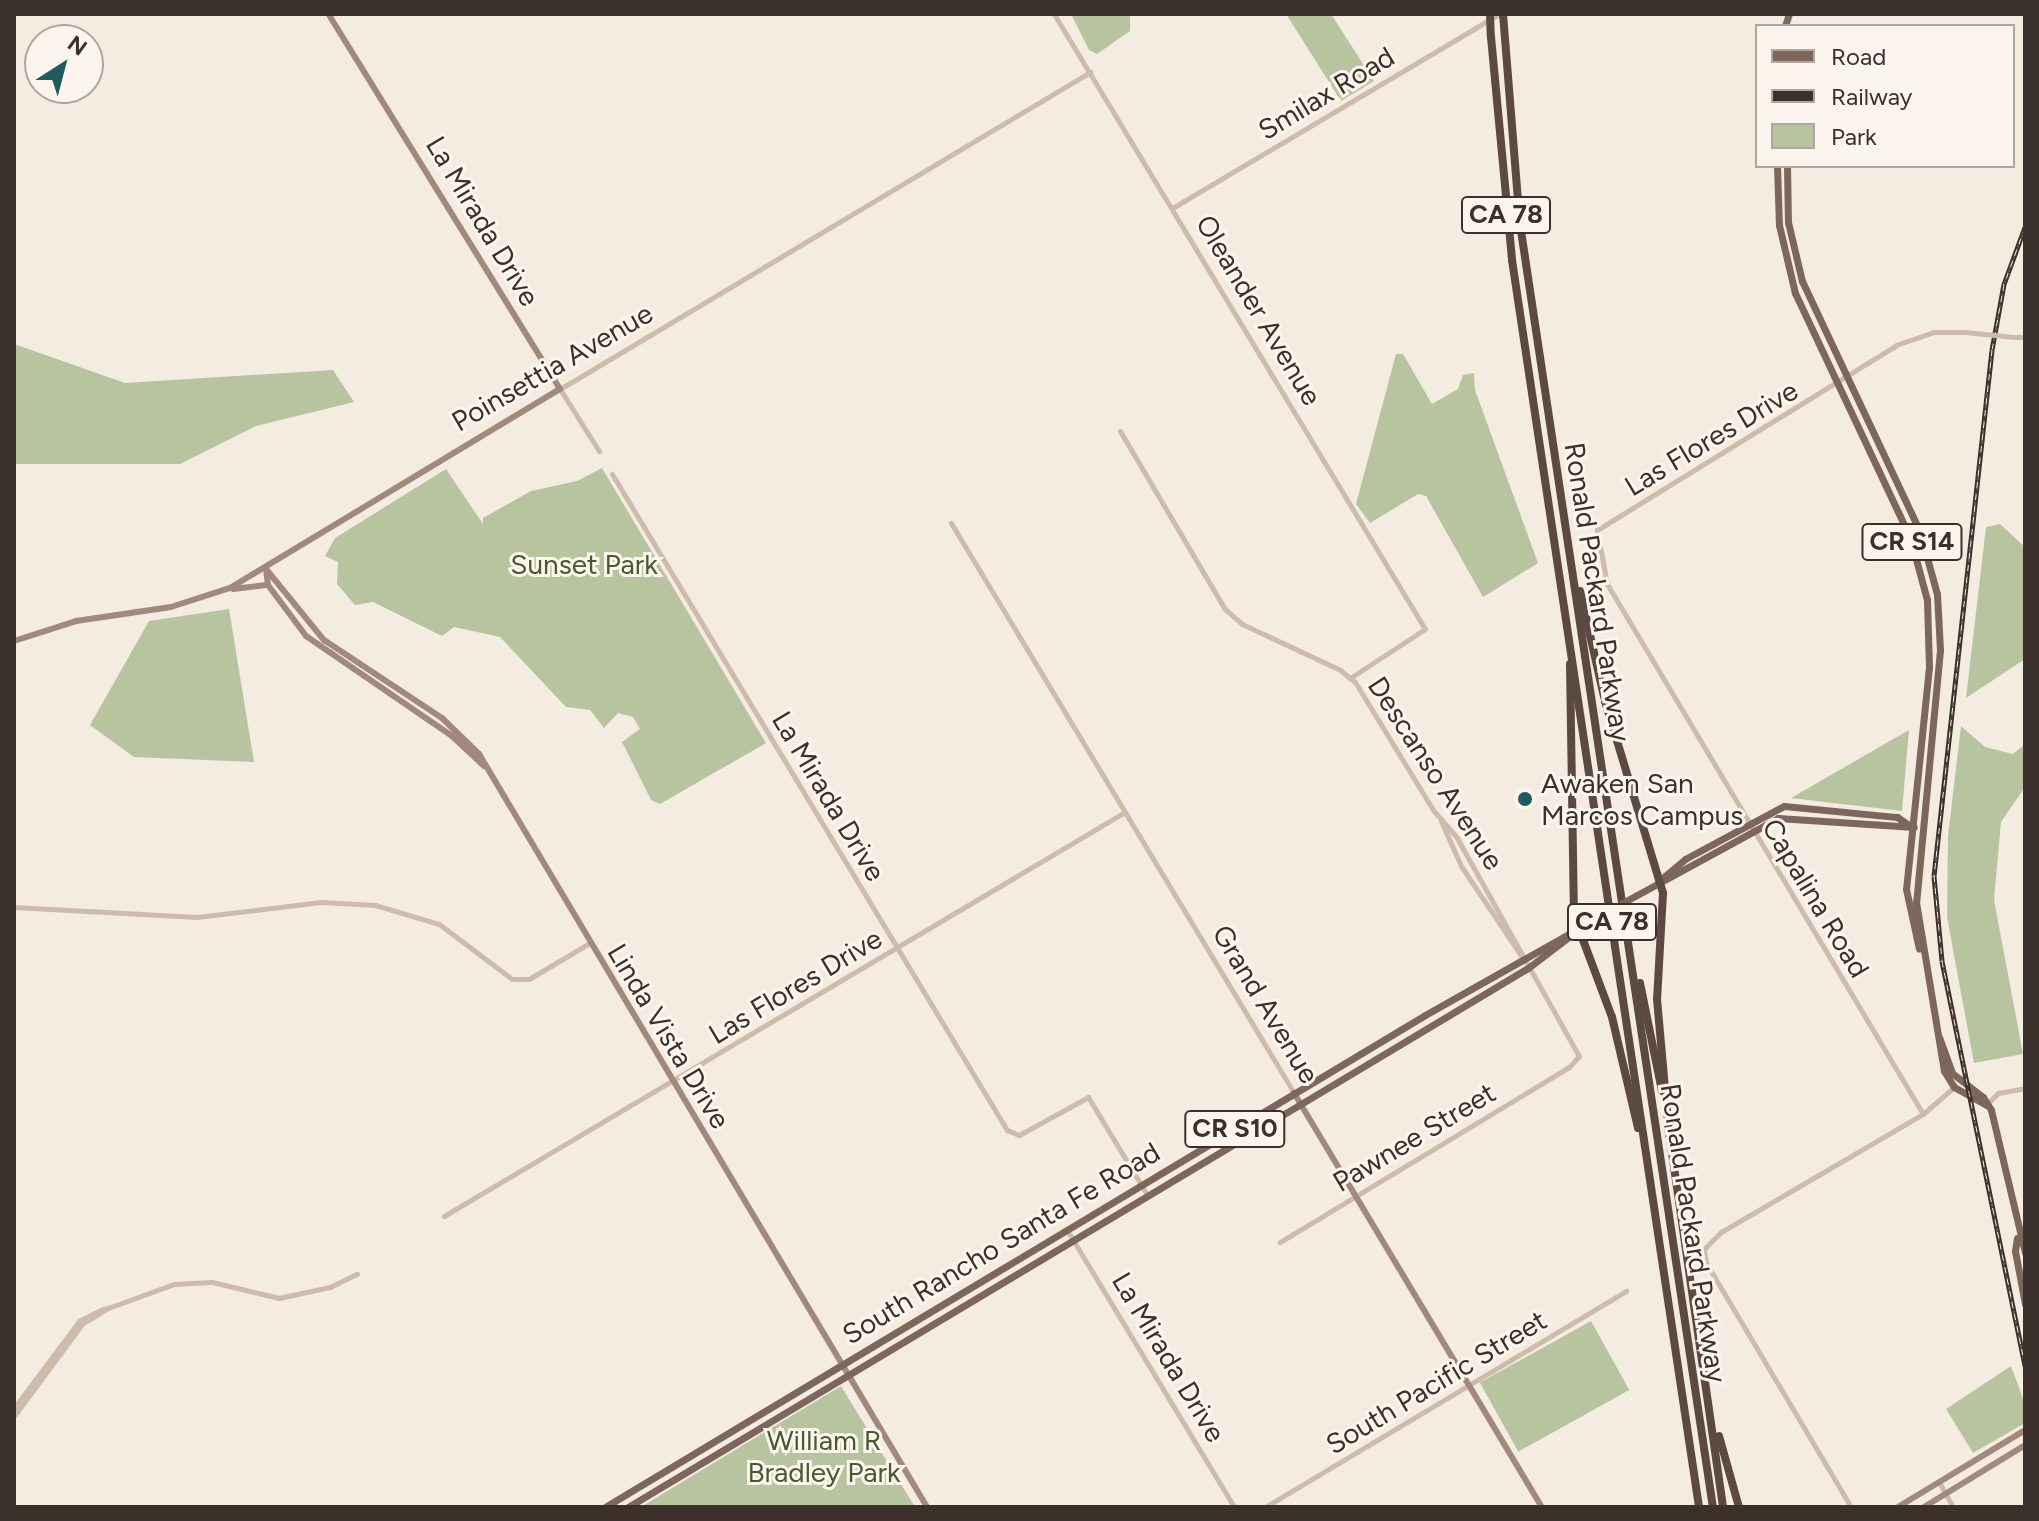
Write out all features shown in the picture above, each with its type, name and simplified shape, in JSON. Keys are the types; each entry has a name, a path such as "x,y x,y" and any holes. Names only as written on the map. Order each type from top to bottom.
{"highway":[{"name":"Ronald Packard Parkway","path":"1490,14 1507,219 1699,1507"},
{"name":"Ronald Packard Parkway","path":"1501,14 1520,224 1713,1507"},
{"path":"1567,531 1605,701 1663,893 1657,999 1669,1134"},
{"path":"1572,656 1574,916 1612,1017 1652,1187"},
{"path":"1625,920 1669,1134 1711,1400 1723,1507"},
{"path":"1711,1400 1739,1507"},
{"path":"1684,1401 1693,1507"}],"main road":[{"name":"La Mirada Drive","path":"328,14 560,389"},
{"name":"CR S14","path":"1777,168 1777,214 1788,271 1837,384 1901,517 1923,579 1931,645 1916,827 1916,902 1944,1071 1954,1087"},
{"name":"CR S14","path":"1787,168 1788,222 1797,265 1930,563 1940,627 1934,715 1916,827"},
{"name":"Poinsettia Avenue","path":"14,641 76,621 200,601 230,588 266,569 484,431 560,389"},
{"path":"266,569 268,585 306,636 437,725 484,766"},
{"path":"266,569 324,640 457,729 484,766 588,944"},
{"path":"230,588 268,585"},
{"name":"CR S10","path":"1659,882 1666,871 1747,822 1784,806 1897,817 1916,827"},
{"name":"CR S10","path":"1579,929 1778,818 1799,816 1916,827"},
{"name":"South Rancho Santa Fe Road","path":"605,1507 1522,957 1579,929"},
{"name":"South Rancho Santa Fe Road","path":"628,1507 1528,968 1579,929"},
{"name":"Linda Vista Drive","path":"588,944 927,1507"},
{"name":"CR S14","path":"1938,1035 1952,1073 1986,1105 1994,1119 2017,1238 2016,1257 2025,1304"},
{"path":"1352,1072 1361,1053"},
{"path":"1954,1087 1986,1105"},
{"name":"Grand Avenue","path":"1294,1093 1542,1507"},
{"name":"CR S14","path":"2017,1238 2025,1253"},
{"path":"2016,1257 2025,1281"},
{"path":"1898,1507 2025,1430"},
{"path":"1924,1507 2025,1445"}],"street":[{"name":"Oleander Avenue","path":"1054,14 1174,207 1425,629 1350,678"},
{"name":"Smilax Road","path":"1174,207 1501,14"},
{"name":"Poinsettia Avenue","path":"560,389 1090,72"},
{"name":"Las Flores Drive","path":"1597,530 1846,379 1896,345 1933,332 2025,337"},
{"name":"La Mirada Drive","path":"560,389 599,451"},
{"name":"Descanso Avenue","path":"1120,431 1225,609 1242,624 1350,678 1441,820 1457,838 1528,968 1578,1050 1578,1060 1569,1067"},
{"name":"La Mirada Drive","path":"612,474 1007,1130 1015,1135 1084,1095 1142,1185"},
{"name":"Grand Avenue","path":"951,523 1294,1093"},
{"name":"Capalina Road","path":"1597,530 1607,584 1923,1114"},
{"name":"Las Flores Drive","path":"444,1216 1125,812"},
{"path":"1441,820 1446,840 1522,957"},
{"name":"Linda Vista Drive","path":"14,907 197,917 321,902 375,905 434,921 512,979 529,979 588,944"},
{"name":"Pawnee Street","path":"1280,1242 1569,1067"},
{"path":"1851,1507 1706,1263 1704,1249 1721,1232 1923,1114 1954,1087"},
{"path":"1986,1105 1998,1093 2025,1088"},
{"path":"1142,1185 1148,1196"},
{"name":"La Mirada Drive","path":"1066,1229 1234,1507"},
{"path":"14,1408 79,1321 108,1308 174,1284 212,1282 279,1298 330,1287 357,1274"},
{"name":"South Pacific Street","path":"1265,1507 1626,1291"},
{"path":"14,1416 82,1324 108,1308"},
{"path":"1939,1482 1953,1507"}],"green space":[{"path":"1071,14 1130,14 1130,31 1097,54 1089,50"},
{"path":"1286,14 1331,14 1374,81 1341,101"},
{"path":"14,344 125,383 333,370 354,402 256,426 180,464 14,464"},
{"path":"1396,354 1403,354 1432,404 1458,389 1463,375 1474,373 1475,390 1538,563 1483,597 1426,496 1418,494 1370,523 1356,504"},
{"name":"Sunset Park","path":"602,468 766,743 660,804 651,800 622,742 640,729 633,717 618,713 604,728 590,710 566,707 500,637 454,627 442,636 373,602 355,605 337,584 338,562 325,556 335,538 446,469 483,524 483,518 531,491 577,481"},
{"path":"2000,524 2025,547 2025,659 1966,698 1986,527"},
{"path":"229,609 254,762 134,757 90,725 149,621"},
{"path":"1961,726 1985,747 2013,754 2025,744 2025,787 2001,822 1994,900 2023,1054 1974,1063 1947,917 1948,836"},
{"path":"1909,730 1902,811 1791,798"},
{"path":"1591,1321 1629,1390 1518,1452 1480,1383"},
{"path":"2011,1366 2025,1404 2025,1423 1973,1453 1946,1409"},
{"name":"William R Bradley Park","path":"841,1386 915,1507 641,1507 707,1467"}],"railway":[{"path":"2025,227 2004,284 1992,350 1934,876 1942,961 2025,1367"}],"place":[{"name":"Awaken San Marcos Campus","path":"1525,799"}]}
